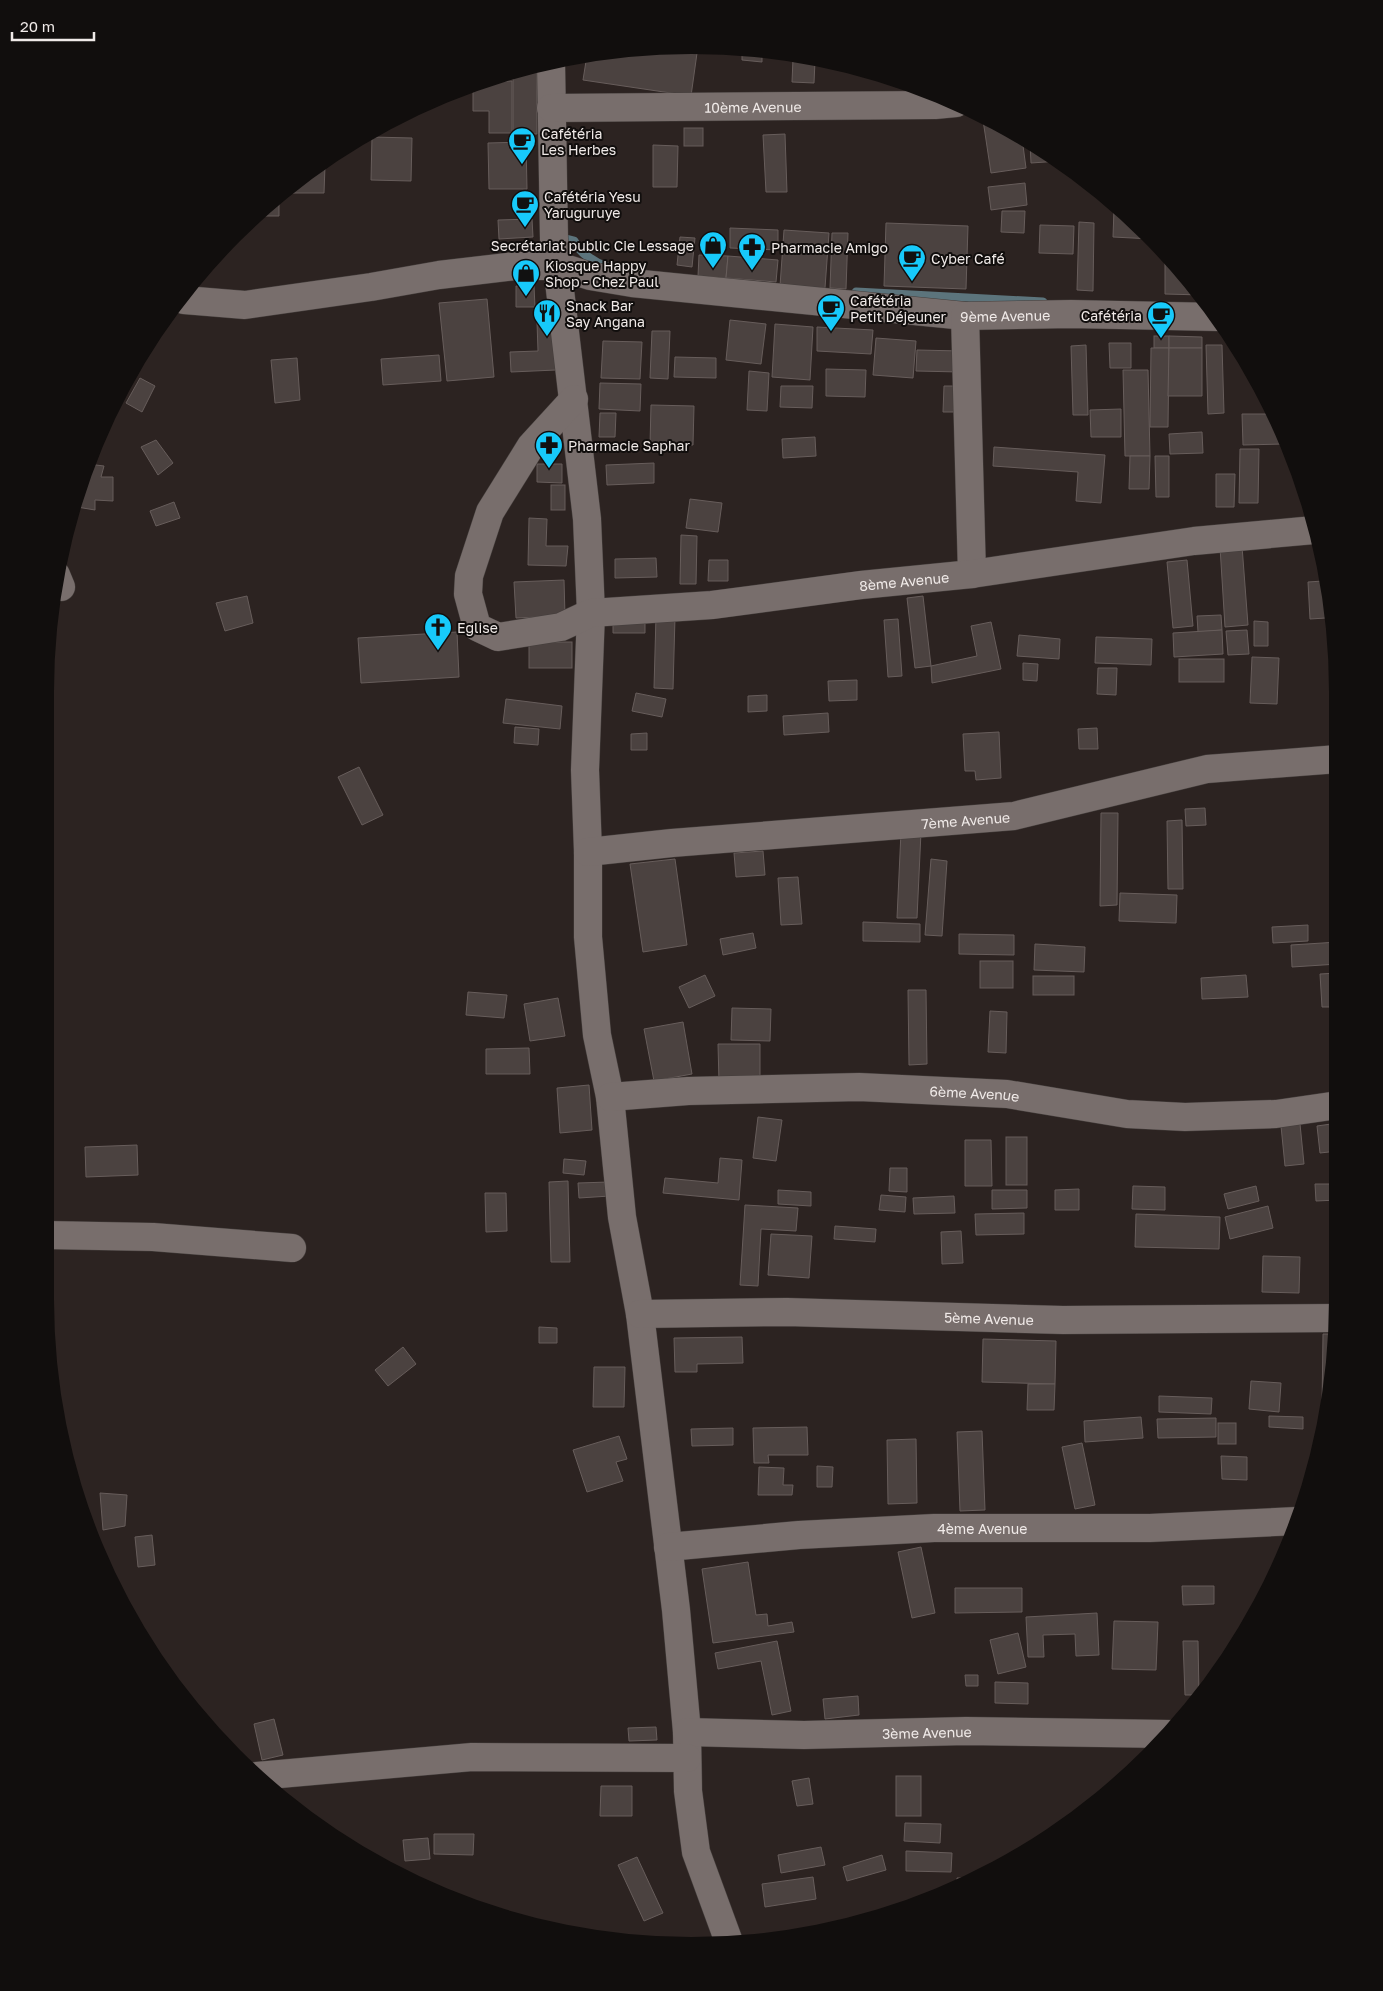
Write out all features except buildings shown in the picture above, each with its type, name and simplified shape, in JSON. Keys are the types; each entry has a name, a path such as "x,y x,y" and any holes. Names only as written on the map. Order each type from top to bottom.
{"street":[{"path":"553,69 562,108 556,250 587,519 591,613 585,770 588,852 588,937 592,986 597,1035 610,1097 622,1218 640,1314 668,1547 687,1745 688,1791 696,1852 727,1936"},
{"name":"10ème Avenue","path":"562,108 941,104"},
{"name":"9ème Avenue","path":"188,300 245,305 439,275 515,266 556,250 590,276 632,283 965,316 1071,314 1208,318"},
{"path":"965,316 972,574"},
{"name":"8ème Avenue","path":"574,399 531,446 490,512 469,576 468,594 477,628 498,637 561,627 591,613 712,605 862,584 972,574 1194,541 1309,530"},
{"name":"7ème Avenue","path":"588,852 692,841 1014,816 1207,768 1329,760"},
{"name":"6ème Avenue","path":"610,1097 688,1091 859,1088 1007,1094 1127,1114 1185,1117 1276,1114 1329,1105"},
{"path":"54,1236 153,1238 292,1248"},
{"name":"5ème Avenue","path":"640,1314 787,1312 1063,1320 1329,1318"},
{"name":"4ème Avenue","path":"668,1547 799,1535 934,1528 1150,1528 1289,1521"},
{"name":"3ème Avenue","path":"267,1775 472,1757 687,1745 804,1735 966,1731 1158,1734"}],"waterway":[{"path":"524,257 566,239 574,241 588,257 607,267"},
{"path":"856,292 1043,302"}],"place":[{"name":"Cafétéria Les Herbes","path":"522,165"},
{"name":"Cafétéria Yesu Yaruguruye","path":"525,228"},
{"name":"Secrétariat public Cie Lessage","path":"713,269"},
{"name":"Pharmacie Amigo","path":"752,271"},
{"name":"Cyber Café","path":"912,282"},
{"name":"Kiosque Happy Shop - Chez Paul","path":"526,297"},
{"name":"Cafétéria Petit Déjeuner","path":"831,332"},
{"name":"Snack Bar Say Angana","path":"547,337"},
{"name":"Cafétéria","path":"1161,339"},
{"name":"Pharmacie Saphar","path":"549,469"},
{"name":"Eglise","path":"438,651"}]}
